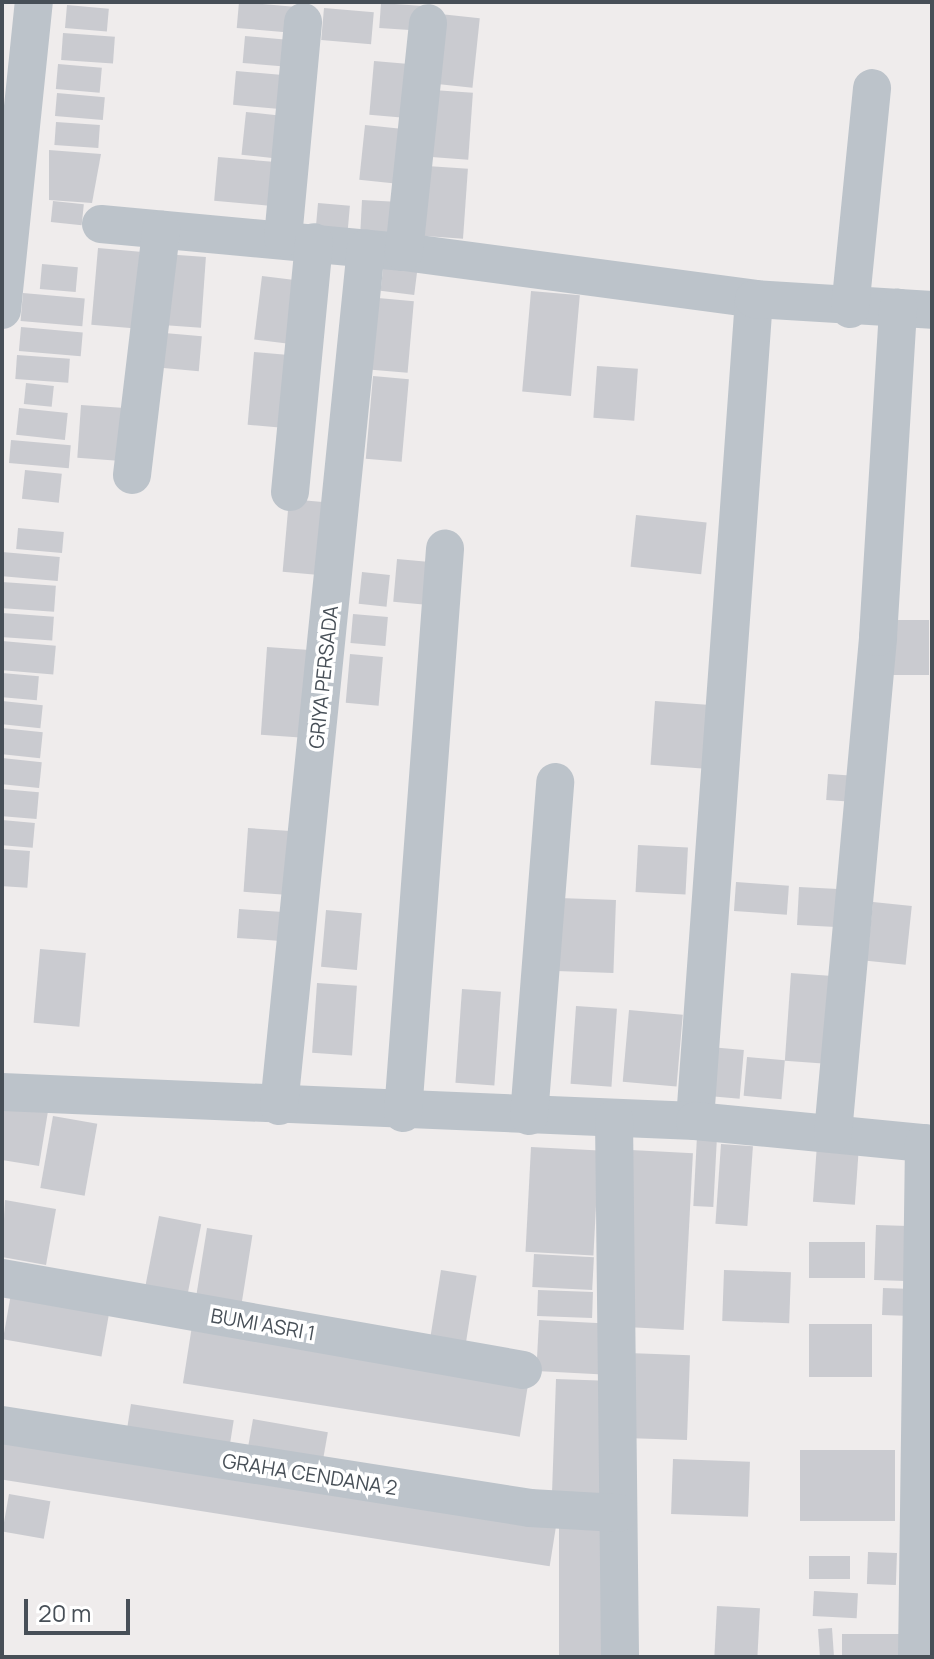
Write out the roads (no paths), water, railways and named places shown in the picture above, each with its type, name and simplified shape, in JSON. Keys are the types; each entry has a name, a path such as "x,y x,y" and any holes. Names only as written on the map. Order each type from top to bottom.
{"street":[{"path":"2,310 34,2"},
{"path":"290,492 303,22"},
{"path":"404,252 428,23"},
{"path":"850,309 872,88"},
{"path":"101,224 404,252 754,299 850,309 915,309 878,637 833,1133"},
{"path":"132,475 161,230"},
{"name":"GRIYA PERSADA","path":"279,1106 366,248"},
{"path":"695,1121 754,299"},
{"path":"403,1113 445,549"},
{"path":"529,1116 555,782"},
{"path":"2,1092 403,1113 695,1121 928,1143 925,1572 917,1657"},
{"path":"614,1119 620,1657"},
{"name":"BUMI ASRI 1","path":"2,1278 523,1370"},
{"name":"GRAHA CENDANA 2","path":"2,1425 530,1508 618,1513"}]}
